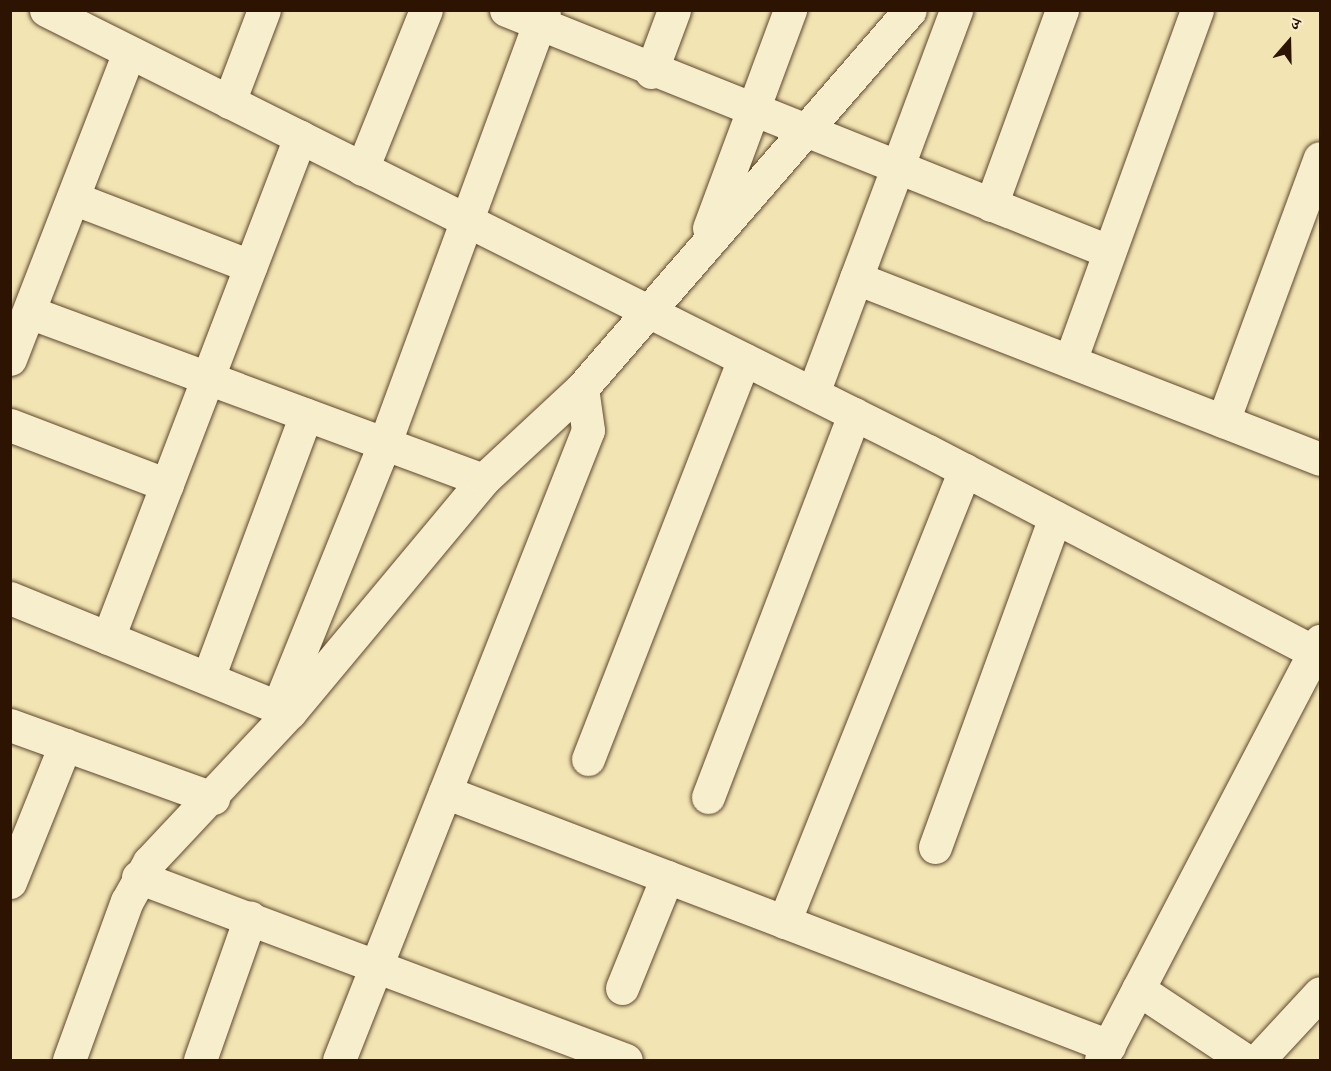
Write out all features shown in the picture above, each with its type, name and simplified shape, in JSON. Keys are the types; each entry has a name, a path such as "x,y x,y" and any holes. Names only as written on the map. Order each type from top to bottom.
{"street":[{"path":"46,10 813,393 1318,649 1105,1053 784,922 445,792"},
{"path":"229,102 264,10"},
{"path":"362,169 426,10"},
{"path":"506,10 541,17 651,72 1108,251"},
{"path":"651,72 674,10"},
{"path":"702,247 790,10"},
{"path":"69,1060 138,877 213,798 284,709 483,480 582,388 646,310 909,10"},
{"path":"813,393 956,10"},
{"path":"991,205 1062,10"},
{"path":"1070,361 1197,10"},
{"path":"284,709 468,221 541,17"},
{"path":"10,359 129,52"},
{"path":"108,638 300,137"},
{"path":"1223,421 1314,197 1320,158"},
{"path":"72,198 250,266"},
{"path":"856,278 1320,459"},
{"path":"29,312 483,480"},
{"path":"588,759 744,359"},
{"path":"339,1060 588,430 582,388"},
{"path":"708,797 854,414"},
{"path":"208,678 306,415"},
{"path":"10,425 167,485"},
{"path":"784,922 965,470"},
{"path":"935,847 1055,517"},
{"path":"10,598 284,709"},
{"path":"10,725 213,798"},
{"path":"10,882 65,745"},
{"path":"138,877 626,1060"},
{"path":"622,988 667,877"},
{"path":"200,1060 250,918"},
{"path":"1138,989 1245,1060"},
{"path":"1258,1060 1320,993"}]}
